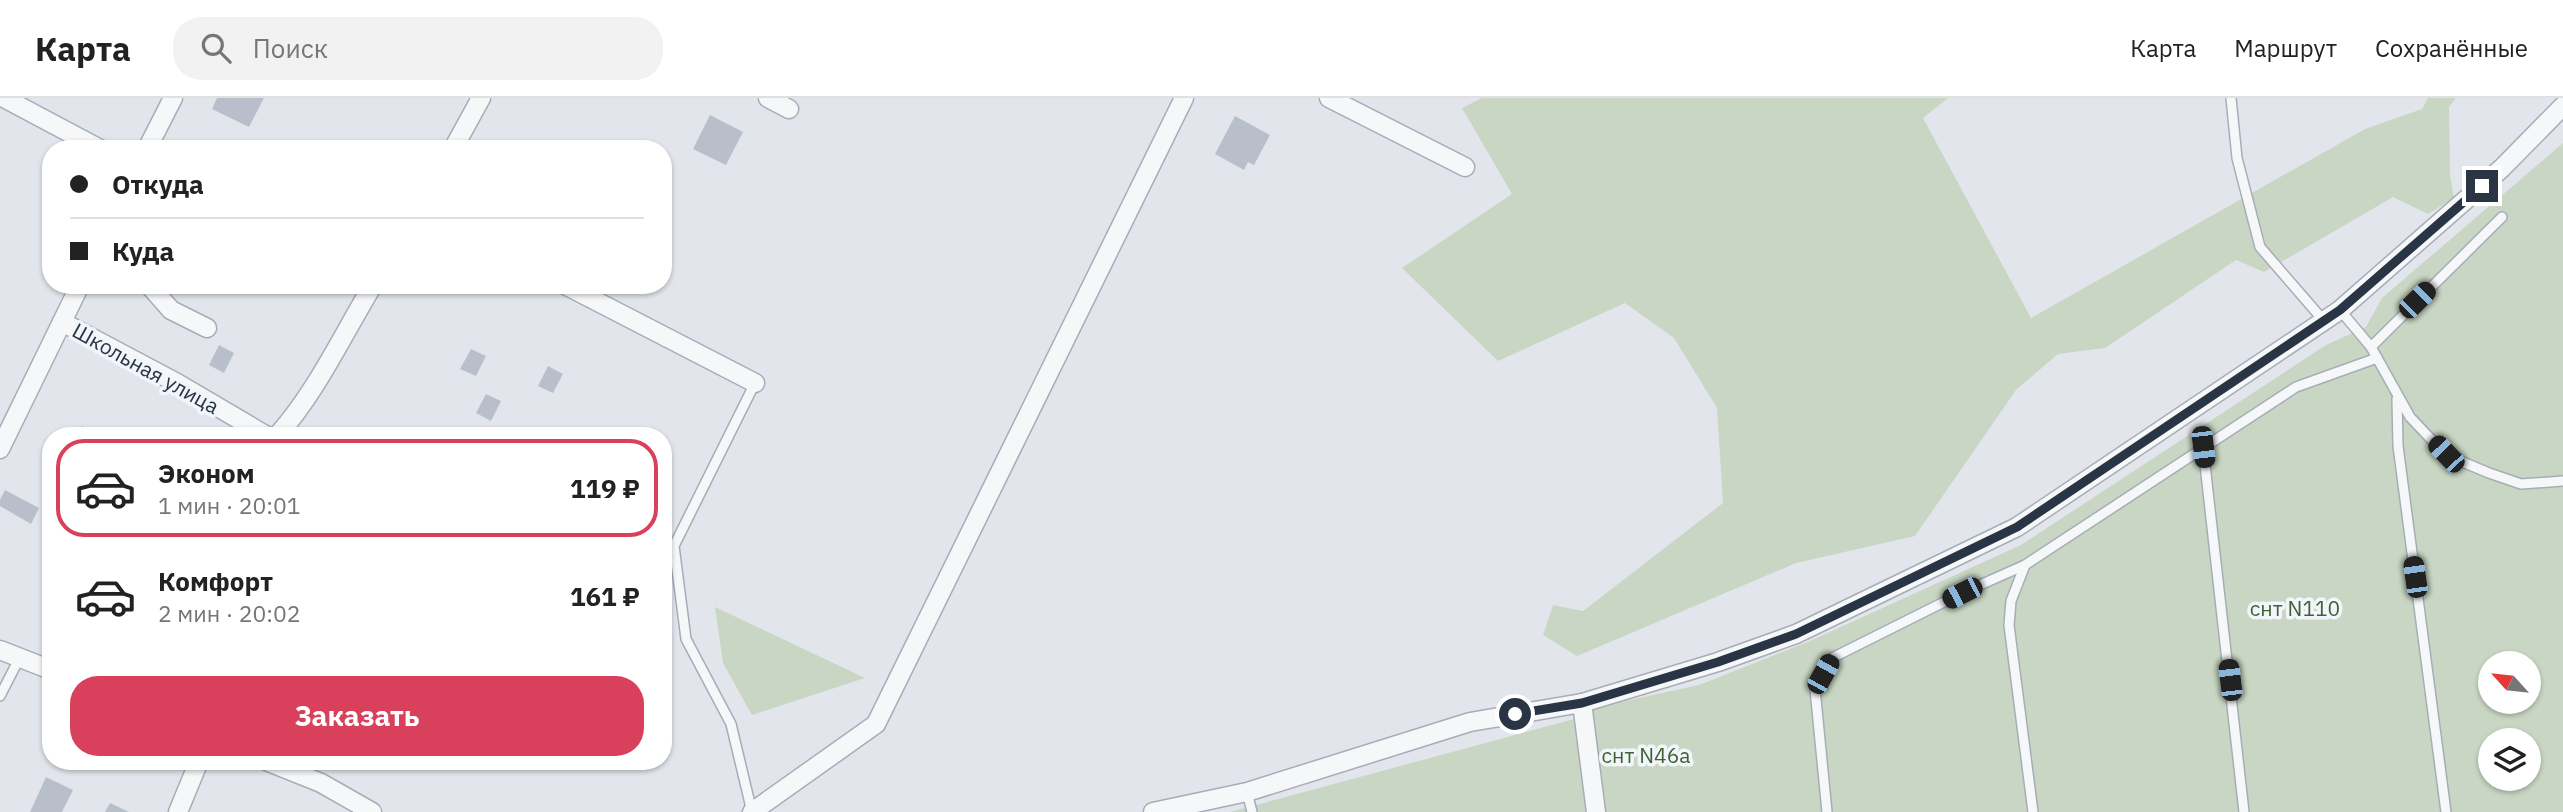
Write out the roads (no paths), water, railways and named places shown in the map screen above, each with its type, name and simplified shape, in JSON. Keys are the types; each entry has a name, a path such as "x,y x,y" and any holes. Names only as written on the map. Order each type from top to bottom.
{"street":[{"path":"4,98 83,140"},
{"path":"152,140 173,98"},
{"path":"458,140 481,98"},
{"path":"768,98 789,109"},
{"path":"752,812 876,724 1184,98"},
{"path":"1329,98 1465,167"},
{"path":"1153,812 1247,792 1470,722 1582,703 1718,662 1796,634 2017,527 2340,310 2502,168 2563,106"},
{"path":"0,449 76,294"},
{"path":"157,294 172,310 207,328"},
{"path":"285,427 310,393 368,294"},
{"path":"582,294 755,383"},
{"name":"Школьная улица","path":"62,322 177,383 252,427"},
{"path":"0,650 42,666"},
{"path":"1582,703 1596,812"},
{"path":"178,812 195,770"},
{"path":"288,770 321,783 372,812"}],"lane":[{"path":"2231,98 2237,158 2260,247 2324,321"},
{"path":"2371,346 2502,217"},
{"path":"2340,310 2371,346 2397,399 2410,418 2446,454 2521,484 2563,481"},
{"path":"1827,812 1815,689 1832,658 1962,593 2025,565 2296,387 2377,358"},
{"path":"752,812 731,724 686,639 674,546 755,383"},
{"path":"2397,399 2398,446 2446,812"},
{"path":"2203,447 2244,812"},
{"path":"2025,565 2011,601 2009,625 2033,812"},
{"path":"0,696 20,657"},
{"path":"1247,792 1252,812"}],"park label":[{"name":"снт N110","path":"2295,608"},
{"name":"снт N46а","path":"1646,755"}]}
